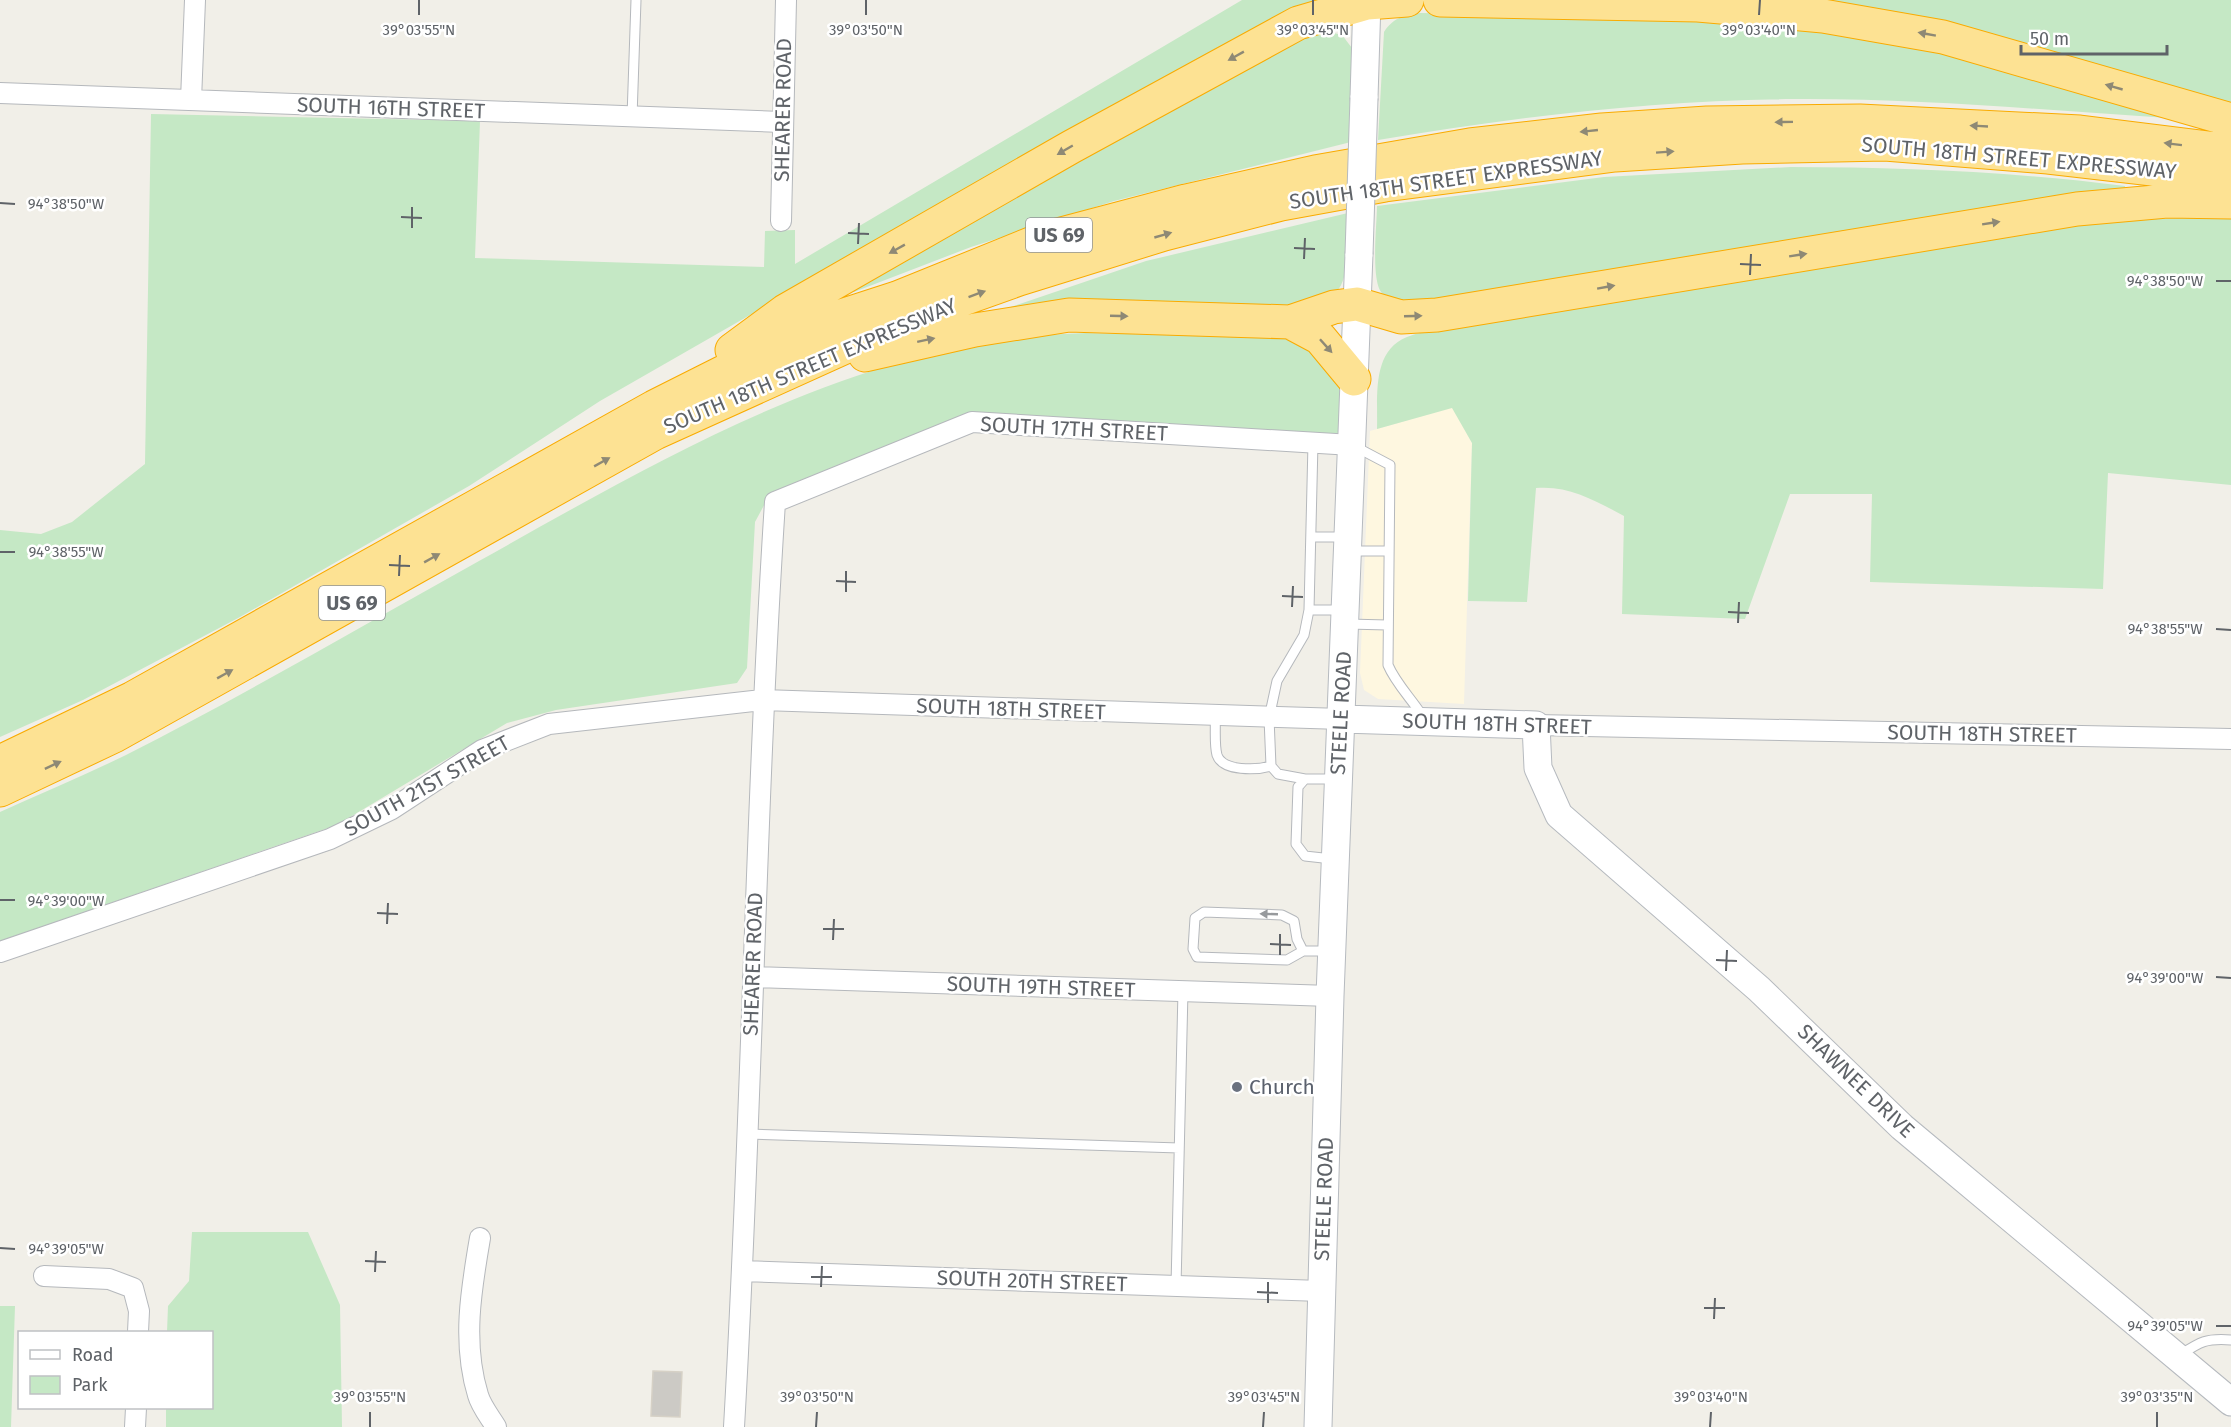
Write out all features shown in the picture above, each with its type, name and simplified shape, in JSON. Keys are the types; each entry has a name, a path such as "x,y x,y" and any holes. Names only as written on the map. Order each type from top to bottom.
{"highway":[{"path":"654,407 785,311 944,223 1071,147 1298,23 1367,2 1407,0"},
{"path":"1440,0 1698,5 1823,16 1943,37 2231,120"},
{"name":"SOUTH 18TH STREET EXPRESSWAY","path":"0,762 133,698 654,407 823,322 897,298 1042,239 1186,201 1315,172 1470,145 1602,130 1695,124 1860,121 2080,132 2231,152"},
{"name":"SOUTH 18TH STREET EXPRESSWAY","path":"0,790 114,736 655,432 907,319 1019,279 1164,234 1281,204 1465,174 1615,155 1742,147 1885,144 2048,157 2231,178"},
{"path":"788,374 926,340 1069,315 1290,322 1334,308 1357,304 1401,317 1437,315 2077,208 2167,201 2231,202"},
{"path":"1290,322 1320,338 1354,379"}],"main road":[{"name":"STEELE ROAD","path":"1318,1427 1331,951 1346,617 1367,2"},
{"name":"SOUTH 18TH STREET","path":"1342,719 1536,725"},
{"name":"SHAWNEE DRIVE","path":"1536,725 1538,768 1559,815 1759,989 1902,1127 2231,1402"}],"street":[{"path":"191,100 195,0"},
{"name":"SHEARER ROAD","path":"781,221 786,0"},
{"name":"SOUTH 16TH STREET","path":"0,93 782,122"},
{"name":"SOUTH 17TH STREET","path":"775,502 972,422 1352,445"},
{"name":"SHEARER ROAD","path":"734,1427 743,1272 762,700 775,502"},
{"name":"SOUTH 18TH STREET","path":"762,700 1342,719"},
{"name":"SOUTH 21ST STREET","path":"0,952 330,839 392,808 482,750 549,724 762,700"},
{"name":"SOUTH 18TH STREET","path":"1536,725 2231,739"},
{"name":"SOUTH 19TH STREET","path":"753,977 1330,996"},
{"path":"480,1238 470,1294 469,1351 478,1396 496,1427"},
{"name":"SOUTH 20TH STREET","path":"743,1272 1321,1291"},
{"path":"44,1276 109,1279 132,1288 139,1311 138,1331"},
{"path":"135,1427 136,1409"}],"lane":[{"path":"632,117 636,0"},
{"path":"1313,443 1309,610 1304,636 1277,681 1269,718 1271,766 1278,774 1305,779 1338,779"},
{"path":"1352,445 1390,465 1388,664 1395,681 1406,690 1426,722"},
{"path":"1311,537 1388,551"},
{"path":"1309,610 1387,625"},
{"path":"1215,716 1218,756 1225,764 1258,770 1271,766"},
{"path":"1305,779 1298,787 1296,844 1305,856 1335,859"},
{"path":"1303,951 1297,939 1294,921 1282,915 1204,912 1195,918 1193,949 1197,957 1287,960 1303,951 1331,951"},
{"path":"1176,1286 1183,991"},
{"path":"747,1134 1179,1148"},
{"path":"2178,1356 2212,1338 2231,1340"}],"shaded area":[{"path":"1453,407 1472,443 1464,704 1378,699 1364,690 1360,673 1370,431"}],"green space":[{"path":"1242,0 1319,0 1215,49 1174,72 600,401 469,486 240,617 83,700 0,737 0,530 41,534 72,522 145,464 151,114 480,121 475,258 764,267 765,231 795,230 795,264"},
{"path":"1772,0 2231,0 2231,108"},
{"path":"1420,13 1750,18 1918,42 2168,118 1887,100 1741,100 1585,111 1378,140 1384,32 1391,23 1399,18"},
{"path":"1326,31 1342,35 1352,48 1351,142 1114,201 971,247 854,292 849,284 1288,40"},
{"path":"1791,167 1917,169 2042,177 2125,186 2125,195 1408,307 1391,300 1379,288 1375,266 1377,206 1604,177"},
{"path":"1348,213 1346,267 1341,286 1327,298 1292,310 999,311 1146,261"},
{"path":"2231,216 2231,485 2108,473 2103,589 1870,582 1872,494 1790,494 1745,619 1622,614 1624,516 1582,495 1560,489 1536,488 1527,602 1468,601 1472,443 1452,408 1377,429 1377,390 1382,364 1387,353 1395,344 1419,333 2098,221"},
{"path":"1086,333 1288,338 1304,343 1342,380 1341,429 1335,436 949,425 801,480 769,496 755,522 747,668 737,683 556,710 507,723 337,825 0,941 0,812 171,732 622,482 695,444 770,410 846,380 924,356 1004,340"},
{"path":"192,1232 308,1232 340,1305 342,1427 166,1427 166,1409 213,1409 213,1331 167,1331 168,1306 189,1281"},
{"path":"0,1306 15,1306 11,1427 0,1427"}],"building":[{"path":"653,1371 682,1372 680,1417 651,1416"}],"place":[{"name":"Church","path":"1237,1087"}]}
